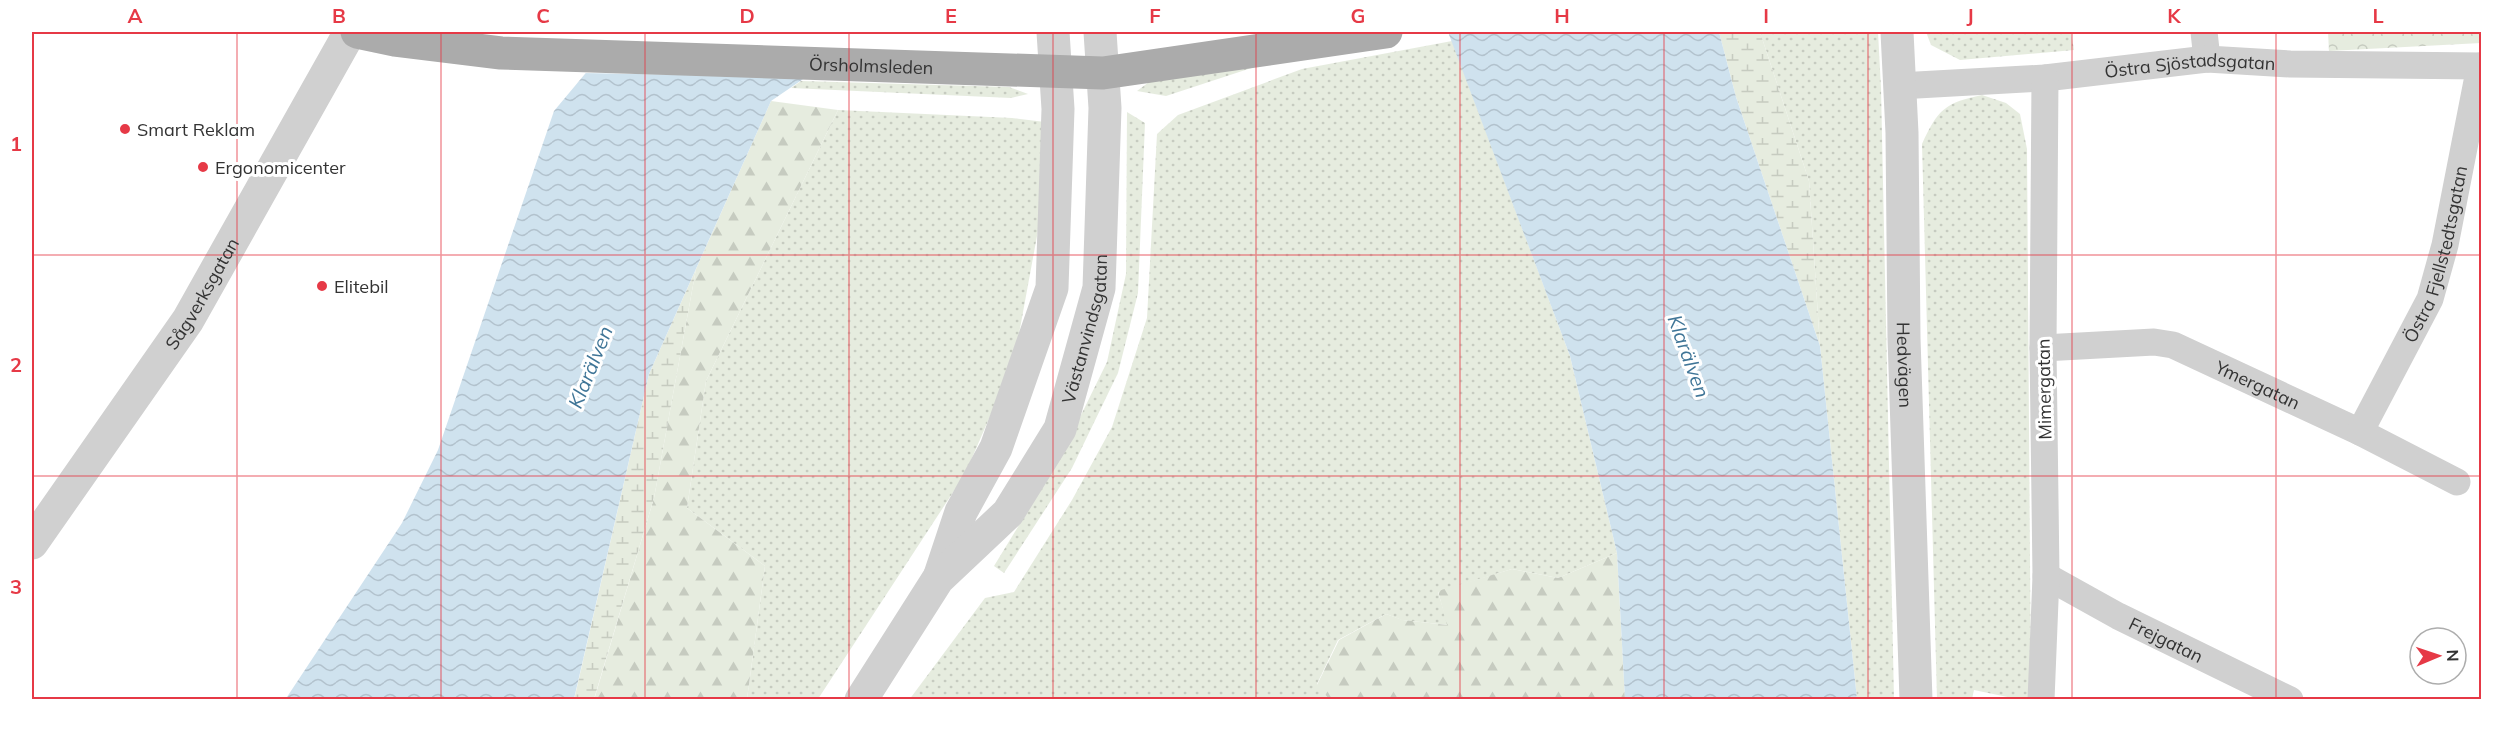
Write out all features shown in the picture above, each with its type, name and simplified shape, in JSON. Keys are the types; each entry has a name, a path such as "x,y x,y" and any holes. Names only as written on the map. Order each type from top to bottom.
{"main road":[{"name":"Örsholmsleden","path":"357,32 395,40 501,53 1103,73 1386,32"}],"street":[{"name":"Sågverksgatan","path":"32,543 188,320 350,32"},
{"name":"Västanvindsgatan","path":"861,699 938,579 961,512 996,448 1052,288 1058,109 1053,32"},
{"name":"Västanvindsgatan","path":"938,579 1008,513 1060,429 1100,288 1105,108 1100,32"},
{"name":"Hedvägen","path":"1897,32 1916,699"},
{"path":"2204,32 2207,59"},
{"name":"Östra Sjöstadsgatan","path":"1899,86 2045,78 2207,59 2290,64 2480,66"},
{"name":"Östra Fjellstedtsgatan","path":"2360,432 2430,299 2445,246 2480,66"},
{"name":"Mimergatan","path":"2041,699 2046,576 2043,348 2045,78"},
{"name":"Ymergatan","path":"2043,348 2154,342 2173,345 2360,432 2457,482"},
{"name":"Frejgatan","path":"2046,576 2118,616 2289,699"}],"green space":[{"path":"1719,32 1760,32 1809,181 1820,346 1736,97"},
{"path":"1760,32 1878,32 1894,699 1857,699 1820,346 1809,181"},
{"path":"1926,32 2071,32 2074,50 1960,60 1931,45"},
{"path":"2328,32 2481,32 2481,43 2329,51"},
{"path":"1452,41 1570,356 1617,553 1558,578 1512,569 1438,592 1448,625 1402,620 1386,614 1338,640 1317,684 1330,699 909,700 985,598 1014,592 1072,500 1112,427 1147,318 1157,134 1178,115 1302,69"},
{"path":"1279,59 1166,96 1137,91 1161,73"},
{"path":"801,81 1009,87 1028,94 1011,98 791,88"},
{"path":"1982,95 2006,103 2020,114 2027,149 2031,699 2017,699 1974,690 1972,699 1937,699 1922,144 1938,115 1944,109 1959,101"},
{"path":"771,101 838,110 706,381 687,508 765,566 747,699 594,700 654,498 696,269"},
{"path":"838,110 1012,118 1045,122 1044,198 1014,361 965,474 818,699 747,699 765,566 687,508 706,381"},
{"path":"1127,112 1145,123 1138,293 1118,373 1072,468 1004,573 994,566 1059,460 1107,362 1126,274"},
{"path":"696,269 654,498 594,699 574,700 649,374"},
{"path":"1617,553 1625,699 1330,700 1317,685 1339,640 1386,614 1403,620 1447,625 1438,591 1512,569 1558,578"}],"water":[{"name":"Klarälven","path":"620,32 872,32 771,101 649,374 574,699 285,700 402,523 438,450 554,111"},
{"name":"Klarälven","path":"1448,32 1719,32 1736,97 1820,346 1857,699 1625,699 1617,553 1570,356"}],"pier":[{"path":"616,32 875,32 811,77 581,73"}],"place":[{"name":"Smart Reklam","path":"125,129"},
{"name":"Ergonomicenter","path":"203,167"},
{"name":"Elitebil","path":"322,286"}]}
